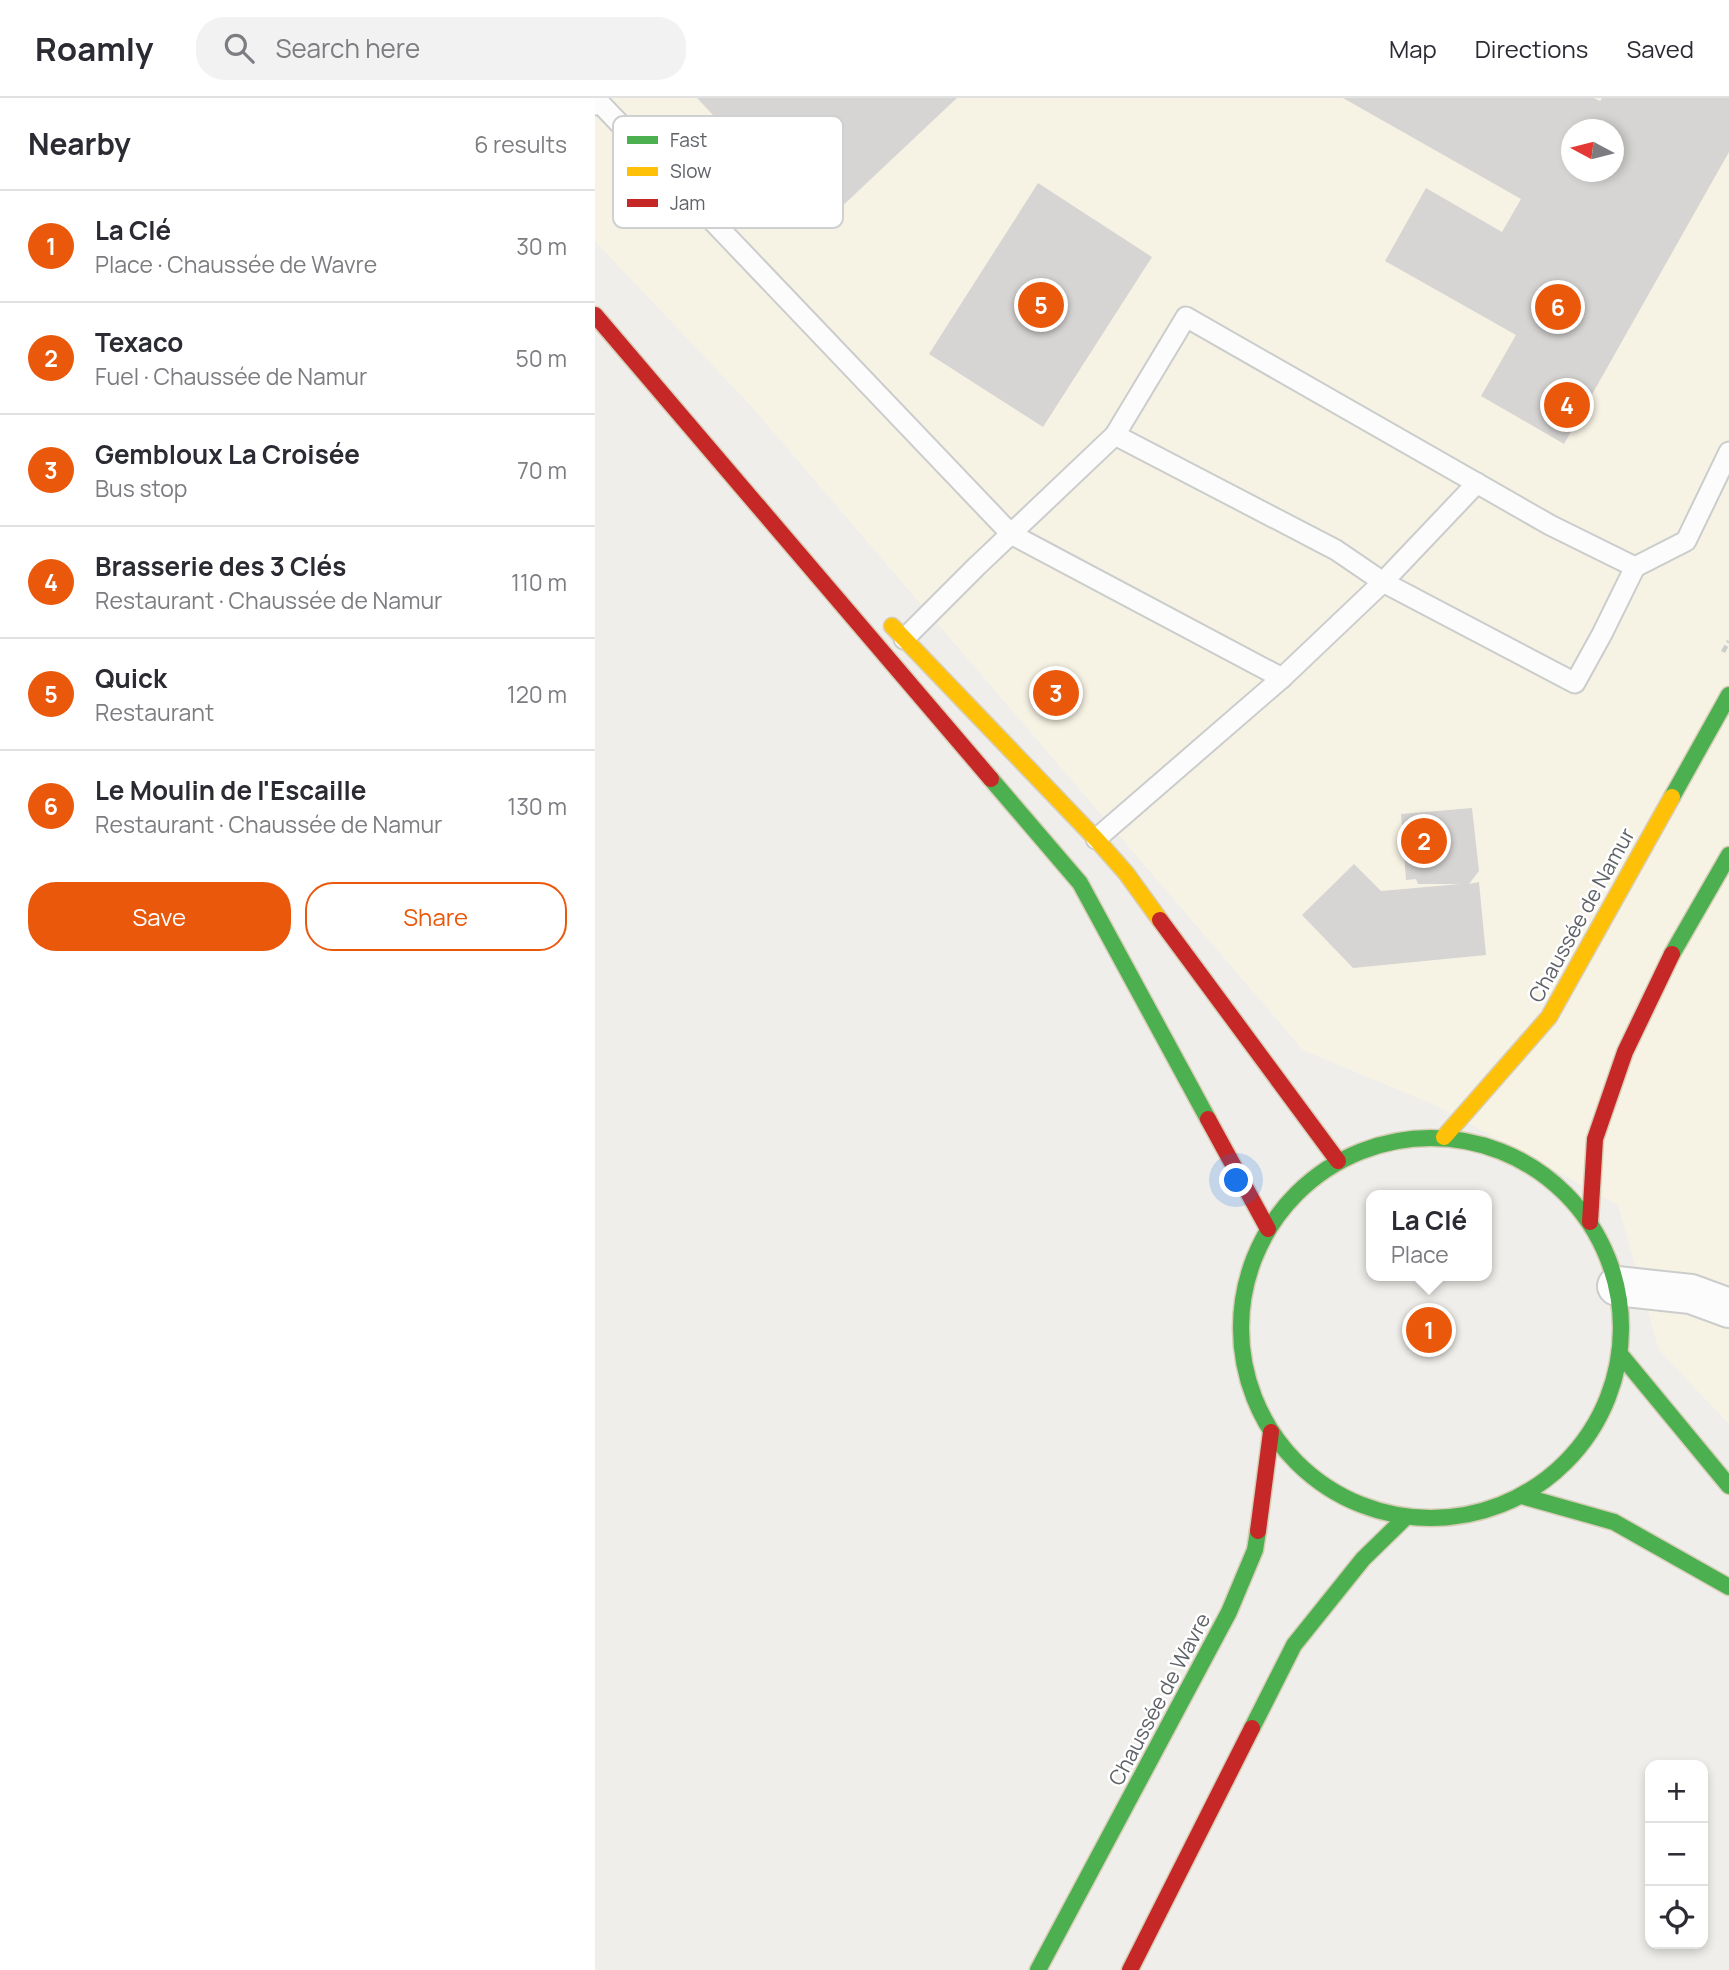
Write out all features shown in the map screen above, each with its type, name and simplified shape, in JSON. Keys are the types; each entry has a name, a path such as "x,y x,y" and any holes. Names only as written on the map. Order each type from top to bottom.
{"main road":[{"path":"598,318 790,519"},
{"path":"598,318 1080,883 1268,1229"},
{"path":"885,619 1126,873 1338,1161"},
{"name":"Chaussée de Namur","path":"1444,1137 1549,1017 1729,695"},
{"path":"1590,1222 1595,1139 1625,1052 1675,948 1729,855"},
{"path":"1444,1137 1487,1145 1527,1162 1562,1188 1590,1222 1606,1252 1617,1286 1621,1320 1620,1354 1603,1411 1569,1460 1522,1496 1465,1516 1406,1517 1353,1502 1307,1473 1271,1432 1248,1383 1241,1331 1247,1278 1268,1229 1299,1191 1338,1161 1396,1140 1444,1137"},
{"path":"1620,1354 1729,1486"},
{"name":"Chaussée de Wavre","path":"1038,1970 1229,1612 1255,1550 1271,1432"},
{"path":"1522,1496 1614,1522 1729,1587"},
{"path":"1130,1970 1294,1645 1363,1559 1406,1517"}],"street":[{"path":"1617,1286 1691,1294 1729,1308"}],"lane":[{"path":"595,104 598,102 613,118"},
{"path":"718,228 1011,534 1282,678"},
{"path":"904,639 1115,435 1186,317 1550,526 1635,567"},
{"path":"1115,435 1336,550 1383,582 1575,683 1635,567 1686,541 1729,452"},
{"path":"1096,839 1282,678 1383,582 1477,482"}],"shaded area":[{"path":"595,98 1729,98 1729,1424 1659,1350 1618,1205 1437,1106 1303,1050 752,407 595,241"}],"building":[{"path":"697,98 957,98 843,205 843,116 714,116"},
{"path":"1343,98 1594,98 1600,101 1602,98 1729,98 1729,152 1564,444 1481,396 1516,335 1385,261 1426,188 1502,232 1521,199"},
{"path":"1038,183 1152,257 1043,427 929,354"},
{"path":"1472,808 1479,871 1469,884 1479,882 1486,955 1353,968 1302,915 1354,864 1381,891 1460,884 1418,884 1416,879 1406,880 1401,814"}],"traffic: fast":[{"path":"1672,797 1729,695"},
{"path":"991,779 1080,883 1208,1119"},
{"path":"1672,954 1729,855"},
{"path":"1431,1138 1468,1142 1504,1153 1536,1170 1565,1194 1589,1223 1606,1255 1617,1291 1621,1328 1617,1365 1606,1401 1589,1433 1565,1462 1536,1486 1504,1503 1468,1514 1431,1518 1394,1514 1358,1503 1326,1486 1297,1462 1273,1433 1256,1401 1245,1365 1241,1328 1245,1291 1256,1255 1273,1223 1297,1194 1326,1170 1358,1153 1394,1142 1431,1138"},
{"path":"1620,1354 1729,1486"},
{"path":"1522,1496 1614,1522 1729,1587"},
{"path":"1252,1728 1294,1645 1363,1559 1406,1517"},
{"path":"1038,1970 1229,1612 1255,1550 1258,1531"}],"traffic: slow":[{"path":"892,626 1096,839 1126,873 1160,920"},
{"path":"1444,1137 1549,1017 1672,797"}],"traffic: jam":[{"path":"595,315 991,779"},
{"path":"1160,920 1338,1161"},
{"path":"1590,1222 1595,1139 1625,1052 1672,954"},
{"path":"1208,1119 1268,1229"},
{"path":"1258,1531 1271,1432"},
{"path":"1130,1970 1252,1728"}],"place":[{"name":"Quick","path":"1041,305"},
{"name":"Le Moulin de l'Escaille","path":"1558,307"},
{"name":"Brasserie des 3 Clés","path":"1567,405"},
{"name":"Gembloux La Croisée","path":"1056,693"},
{"name":"Texaco","path":"1424,841"},
{"name":"La Clé","path":"1429,1330"}]}
